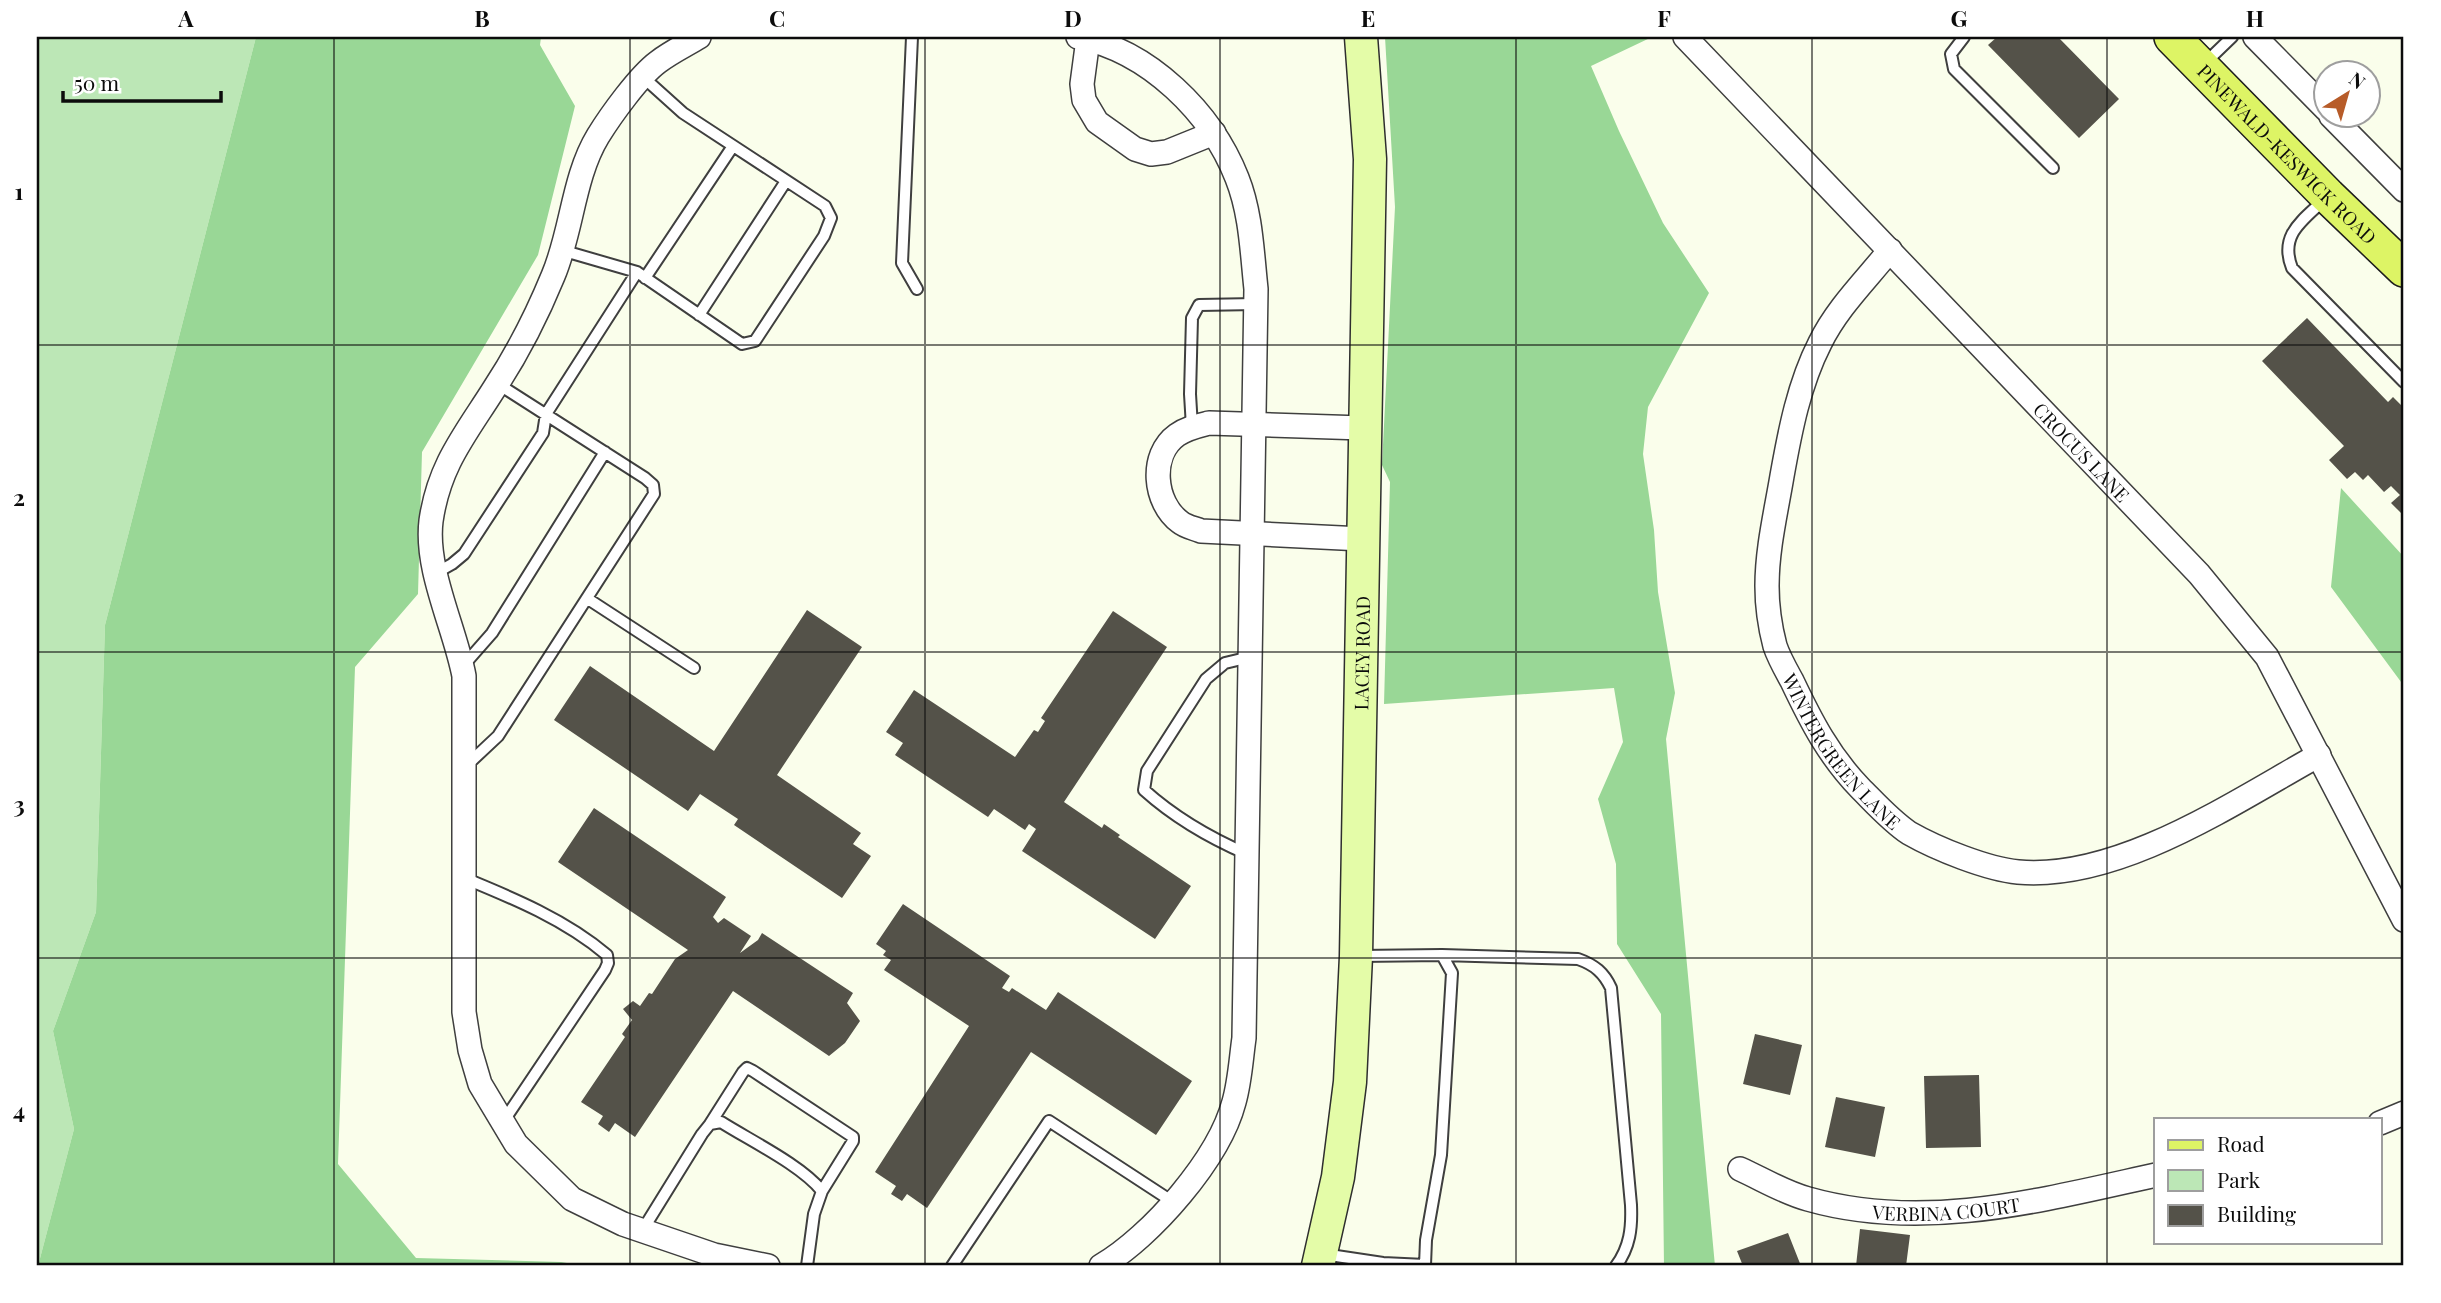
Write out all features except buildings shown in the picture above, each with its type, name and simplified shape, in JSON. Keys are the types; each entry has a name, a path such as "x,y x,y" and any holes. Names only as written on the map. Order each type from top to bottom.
{"main road":[{"name":"LACEY ROAD","path":"1320,1260 1338,1177 1350,1082 1356,956 1363,428 1370,159 1361,37"},
{"name":"PINEWALD-KESWICK ROAD","path":"2172,37 2328,196 2404,269"}],"street":[{"path":"699,37 658,62 598,135 588,155 554,275 498,384 445,467 431,524 436,573 463,666 466,725 464,1012 470,1050 480,1084 516,1144 572,1199 642,1231 714,1255 768,1266"},
{"name":"CROCUS LANE","path":"1685,37 2199,574 2267,657 2404,920"},
{"path":"2255,37 2312,95"},
{"path":"1101,1266 1142,1236 1198,1173 1217,1143 1234,1102 1244,1038 1256,304 1249,222 1237,178 1214,133 1159,75 1125,53 1083,38 1084,100 1097,122 1135,149 1151,154 1167,152 1214,133"},
{"path":"2345,130 2404,190"},
{"name":"WINTERGREEN LANE","path":"1890,250 1838,314 1819,343 1789,434 1767,585 1776,648 1817,734 1850,777 1881,810 1909,832 1962,858 2018,872 2090,865 2156,845 2319,755"},
{"path":"1362,539 1201,531 1181,524 1164,507 1158,492 1158,474 1164,449 1175,436 1192,427 1209,424 1254,424 1363,428"},
{"path":"2382,1122 2404,1114"},
{"name":"VERBINA COURT","path":"1740,1169 1807,1199 1854,1209 1912,1215 1962,1212 2040,1200 2154,1175"}],"lane":[{"path":"912,37 902,263 917,289"},
{"path":"1964,37 1951,54 1954,69 2053,168"},
{"path":"2201,67 2232,37"},
{"path":"561,250 641,275 742,344 755,341 824,236 831,218 825,206 683,113 643,77"},
{"path":"436,573 464,554 543,433 546,414 733,146"},
{"path":"699,315 786,181"},
{"path":"2328,196 2291,233 2287,256 2292,268 2301,278 2404,382"},
{"path":"1192,427 1190,394 1192,318 1195,311 1199,305 1256,304"},
{"path":"464,768 498,736 654,494 653,485 645,478 498,384"},
{"path":"463,666 492,633 605,452"},
{"path":"588,599 694,668"},
{"path":"1247,854 1218,842 1162,806 1144,790 1147,771 1206,678 1225,663 1250,657"},
{"path":"464,878 501,893 586,937 607,954 608,963 604,970 503,1122"},
{"path":"1320,1260 1427,1266 1426,1240 1441,1155 1446,1098 1452,972 1442,955"},
{"path":"1356,956 1442,955 1578,959 1591,963 1606,976 1611,988 1632,1228 1628,1247 1616,1266"},
{"path":"642,1231 747,1068 853,1137 822,1191 814,1214 807,1266"},
{"path":"952,1266 1049,1121 1173,1202"},
{"path":"710,1124 722,1122 800,1172 822,1191"}],"green space":[{"path":"37,37 256,37 105,625 96,912 53,1031 74,1129 38,1266 37,1266"},
{"path":"256,37 541,37 540,45 575,106 538,255 422,452 418,594 355,667 338,1164 416,1258 561,1262 585,1266 38,1266 74,1129 53,1031 96,912 105,625"},
{"path":"1385,37 1652,37 1591,66 1663,223 1709,293 1648,407 1643,454 1654,530 1658,592 1675,693 1666,739 1715,1266 1664,1266 1661,1014 1617,944 1616,864 1598,799 1623,742 1614,688 1384,704 1390,482 1382,465 1395,207"},
{"path":"2341,488 2404,557 2404,686 2331,587"}]}
